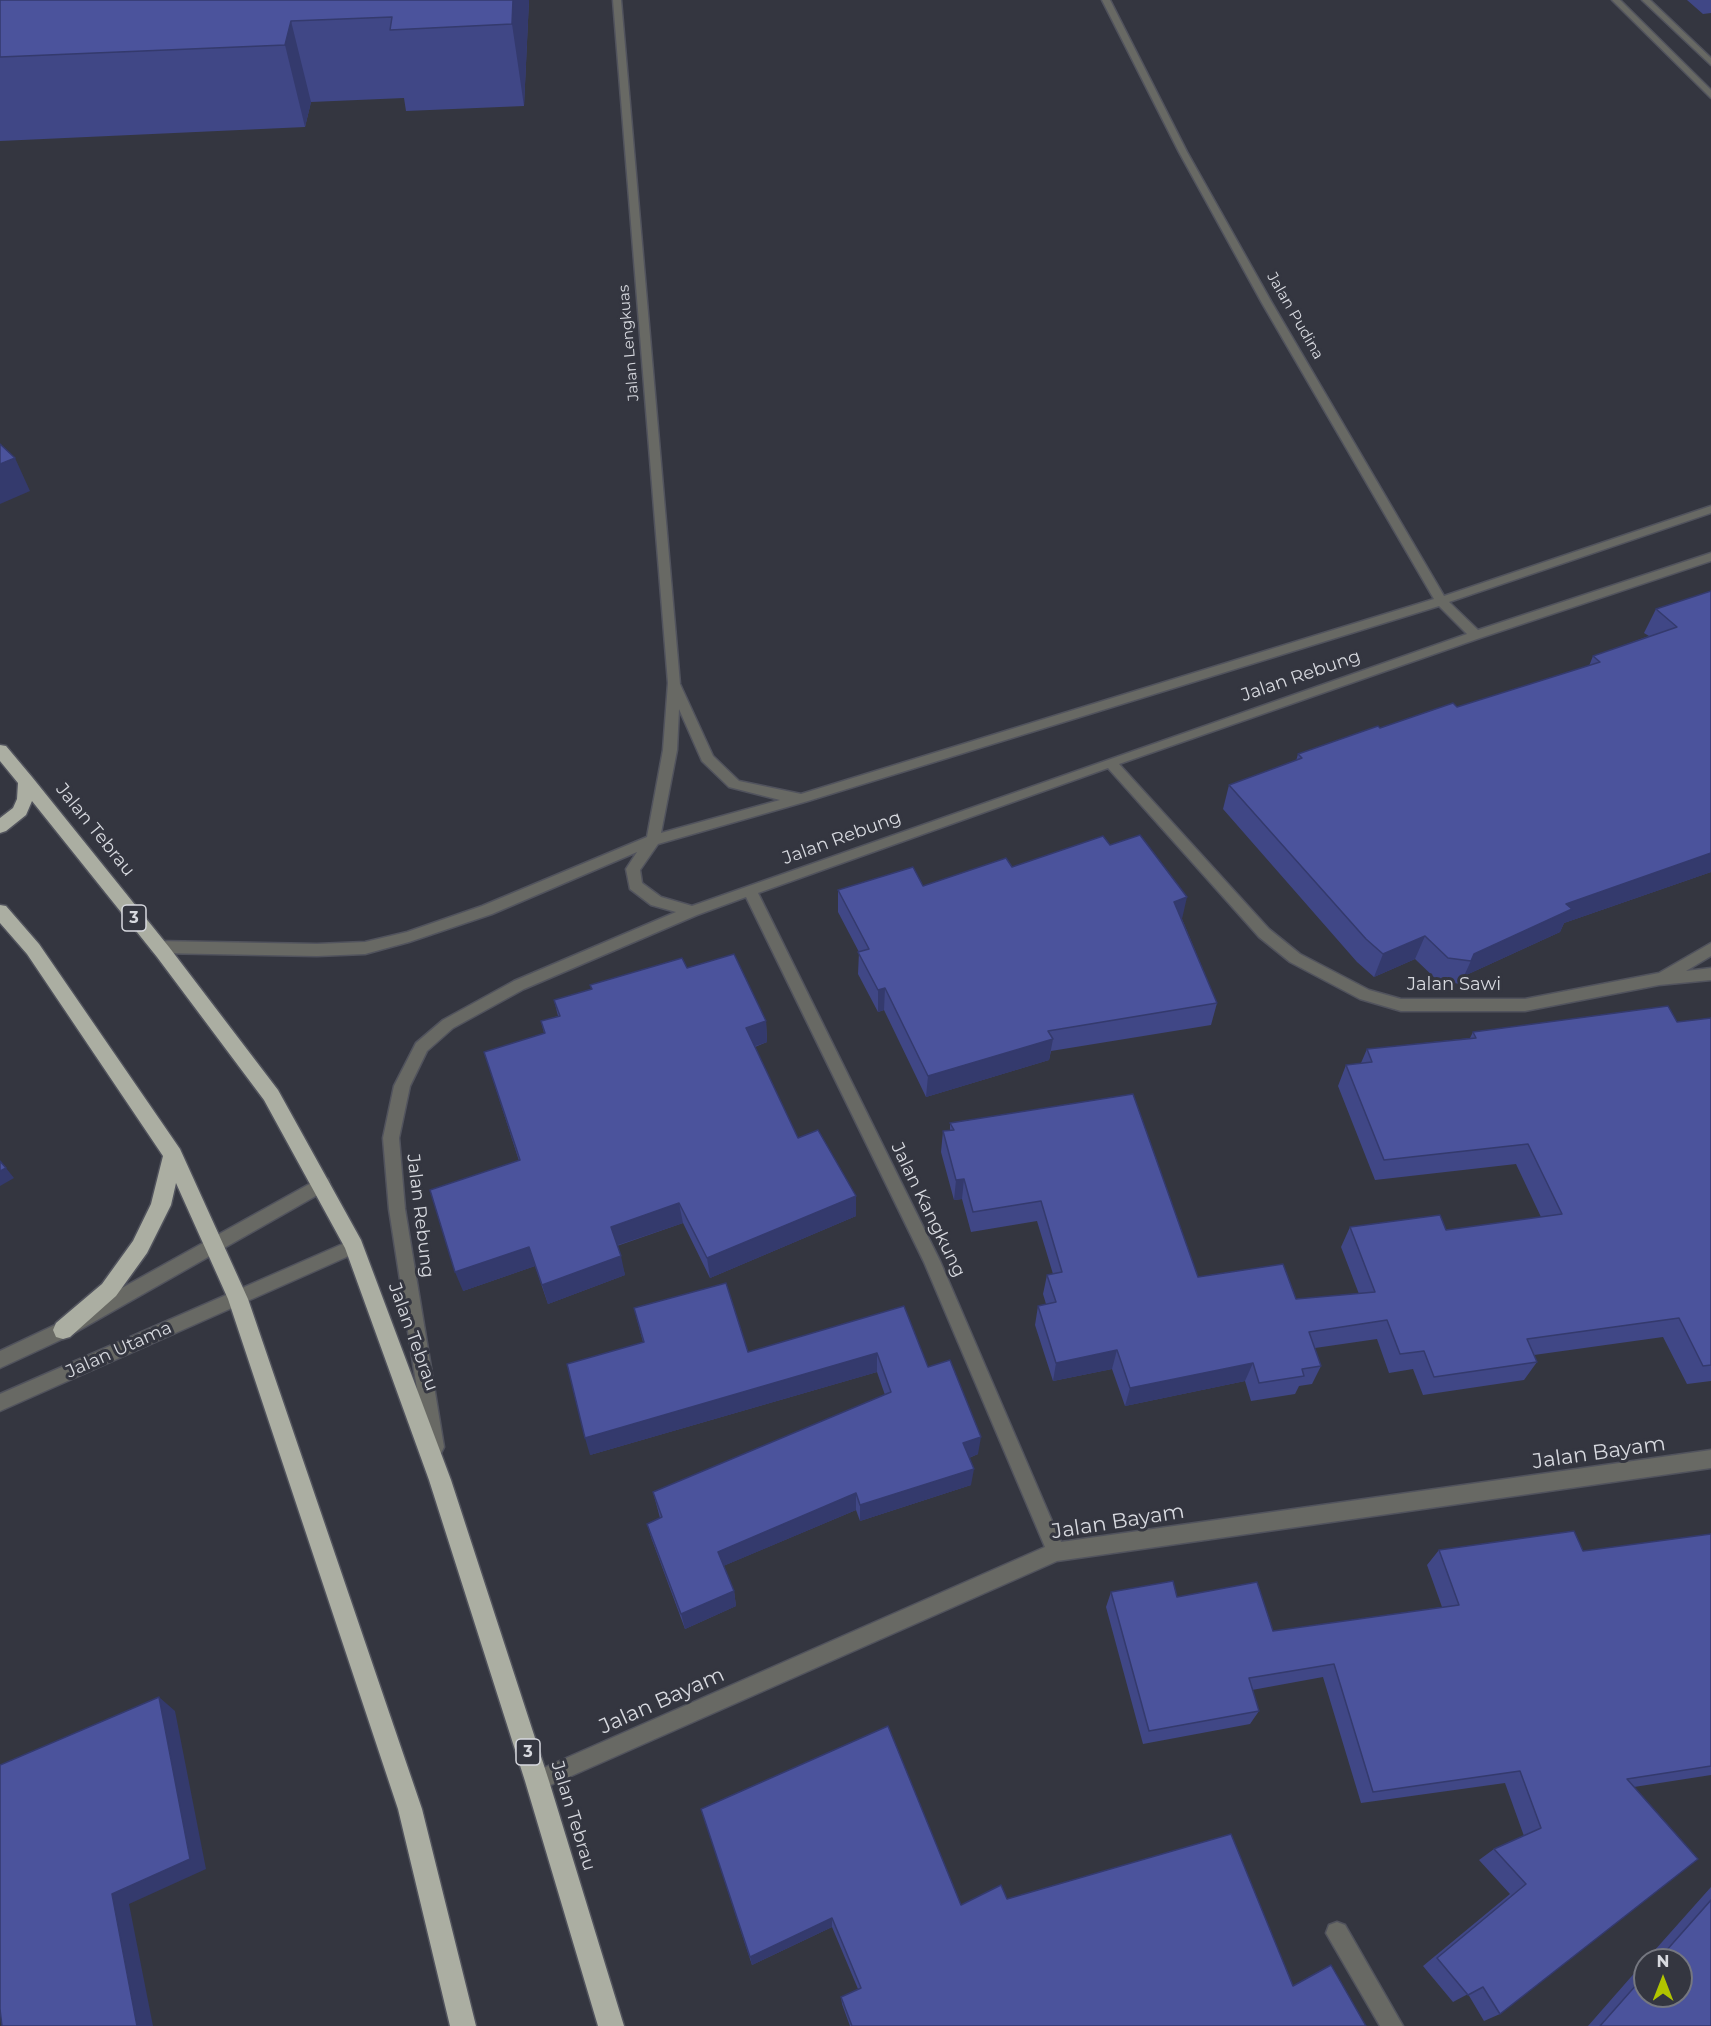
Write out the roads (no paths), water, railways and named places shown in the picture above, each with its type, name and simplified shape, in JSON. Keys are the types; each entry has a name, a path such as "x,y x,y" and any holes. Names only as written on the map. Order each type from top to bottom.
{"highway":[{"name":"Jalan Tebrau","path":"0,750 157,947 270,1095 354,1246 440,1480 537,1781 611,2026"},
{"path":"0,827 20,811 25,799 26,781"},
{"path":"0,911 33,949 173,1155 238,1299 410,1809 463,2026"},
{"path":"63,1330 109,1290 140,1247 160,1205 173,1155"}],"street":[{"name":"Jalan Lengkuas","path":"617,0 674,683 670,750 653,840"},
{"name":"Jalan Pudina","path":"1106,0 1182,152 1267,303 1442,601 1476,635"},
{"path":"1616,0 1711,95"},
{"path":"1646,0 1711,63"},
{"name":"Jalan Rebung","path":"157,947 283,951 365,948 409,937 487,910 653,840 803,798 1442,601 1711,509"},
{"name":"Jalan Rebung","path":"440,1480 397,1209 391,1138 402,1086 421,1047 448,1024 519,985 692,911 751,892 1110,762 1476,635 1711,557"},
{"name":"Jalan Lengkuas","path":"674,683 707,758 734,784 771,794 803,798"},
{"name":"Jalan Sawi","path":"1110,762 1264,933 1331,980 1365,995 1401,1005 1525,1005 1659,980 1711,974"},
{"path":"653,840 633,869 634,885 656,901 692,911"},
{"name":"Jalan Kangkung","path":"751,892 932,1261 1056,1552"},
{"path":"1659,980 1711,949"},
{"path":"0,1360 63,1330 321,1184"},
{"name":"Jalan Utama","path":"0,1403 354,1246"},
{"name":"Jalan Bayam","path":"537,1781 1056,1552 1711,1460"},
{"path":"1337,1933 1392,2026"}]}
